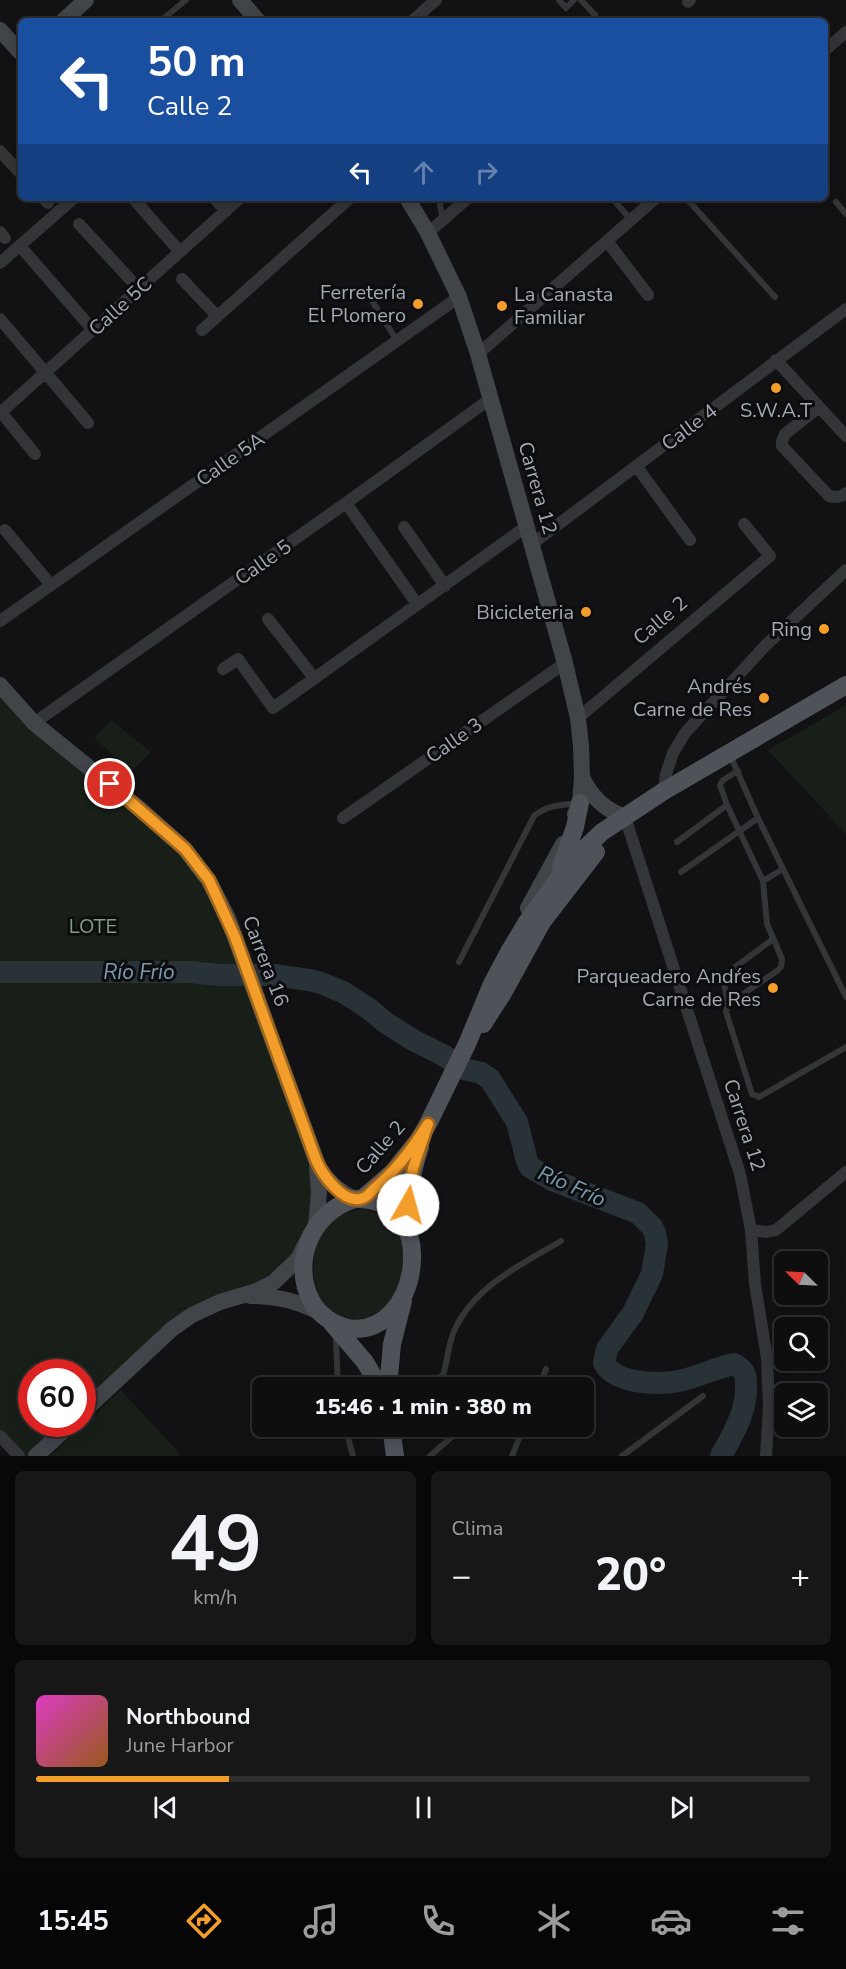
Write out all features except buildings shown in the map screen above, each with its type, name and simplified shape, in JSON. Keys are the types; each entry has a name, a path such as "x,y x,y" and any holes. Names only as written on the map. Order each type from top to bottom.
{"main road":[{"path":"467,1044 509,952 548,893 582,850 602,832 664,791 846,685"},
{"path":"510,978 568,850 580,803"},
{"path":"467,1044 492,1011 553,906 625,817"},
{"name":"Calle 2","path":"410,1236 408,1205 413,1168 428,1124 467,1044"},
{"name":"Calle 2","path":"359,1198 386,1179 406,1157 428,1124"},
{"path":"374,1377 365,1362 309,1294 304,1274 305,1257 314,1230 332,1208 359,1198 377,1202 393,1211 402,1221 410,1236 412,1263 392,1344 389,1377"},
{"path":"326,1317 339,1326 355,1329 373,1325 390,1314 408,1286"},
{"path":"392,1437 395,1456"}],"street":[{"path":"66,18 86,0"},
{"path":"240,0 255,18"},
{"path":"418,18 436,0"},
{"path":"0,30 18,50"},
{"path":"828,47 846,32"},
{"path":"0,151 18,171"},
{"path":"0,263 71,201"},
{"path":"136,201 180,252"},
{"path":"217,201 226,211"},
{"name":"Calle 5C","path":"0,412 237,201"},
{"path":"202,330 347,201"},
{"name":"Carrera 12","path":"409,201 428,233 459,297 478,354 565,663 578,718 582,777 580,803 564,842 539,890 494,965 486,984 478,1016"},
{"path":"428,233 465,201"},
{"path":"478,354 653,201"},
{"path":"79,224 139,289"},
{"path":"607,241 648,295"},
{"path":"20,246 93,330"},
{"path":"182,279 217,316"},
{"name":"Calle 5A","path":"0,621 459,297"},
{"name":"Calle 4","path":"532,544 846,309"},
{"path":"0,319 88,423"},
{"path":"776,360 846,436"},
{"name":"Calle 5","path":"34,723 490,399"},
{"path":"819,407 785,434 782,446 829,496 844,495"},
{"path":"0,412 35,454"},
{"path":"636,467 690,540"},
{"path":"346,503 417,604"},
{"name":"Calle 2","path":"578,718 770,556 744,524"},
{"path":"223,669 238,659 273,708 527,526"},
{"path":"404,527 446,586"},
{"path":"5,530 51,585"},
{"path":"664,791 666,774 673,753 685,733 765,646 846,570"},
{"path":"268,618 314,678"},
{"name":"Calle 3","path":"343,818 565,663"},
{"name":"Carrera 16","path":"0,685 34,723 140,809 185,849 209,880 228,918 316,1160 330,1183 338,1190 359,1198"},
{"path":"582,777 599,802 625,817"},
{"name":"Carrera 12","path":"625,817 740,1174 752,1230 755,1284 767,1358 769,1406 766,1456"},
{"name":"Carrera 16","path":"314,1230 320,1192 316,1160"},
{"path":"752,1230 767,1232 777,1230 846,1172"},
{"path":"96,1400 172,1329 192,1315 220,1302 257,1291 285,1273 298,1259 314,1230"},
{"path":"241,1296 280,1298 308,1306 326,1317"},
{"path":"0,1436 19,1456"},
{"path":"36,1456 57,1437"}],"lane":[{"path":"164,18 186,0"},
{"path":"559,0 566,8 574,0"},
{"path":"581,0 595,15"},
{"path":"441,201 444,220"},
{"path":"615,201 631,220"},
{"path":"689,201 775,297"},
{"path":"836,202 846,214"},
{"path":"366,291 396,341"},
{"path":"729,752 758,818 846,997"},
{"path":"728,1005 777,971 781,967 782,959 767,924 763,881 720,785 723,780 738,771"},
{"path":"459,962 534,816 542,810 556,806 580,803"},
{"path":"677,842 727,805"},
{"path":"681,872 758,818"},
{"path":"763,881 783,869"},
{"path":"773,939 726,974 723,979 728,1005 726,1012 752,1094 759,1097 846,1047"},
{"path":"440,1377 443,1375 454,1330 469,1308 495,1281 561,1241"},
{"path":"336,1341 338,1377"},
{"path":"543,1377 546,1369"},
{"path":"622,1456 703,1396"},
{"path":"348,1437 353,1456"},
{"path":"430,1456 452,1437"},
{"path":"512,1456 520,1437"}],"green space":[{"name":"LOTE","path":"0,685 209,881 316,1160 319,1202 285,1273 192,1315 96,1401 96,1359 18,1359 18,1437 57,1437 36,1456 19,1456 0,1436"},
{"name":"Andrés Carne de Res","path":"846,705 846,834 768,750"},
{"path":"111,720 151,752 132,771 94,738"},
{"path":"364,1209 382,1215 396,1228 403,1246 403,1266 399,1286 389,1303 375,1315 358,1320 338,1315 324,1304 314,1279 314,1260 318,1241 328,1225 341,1215"},
{"path":"121,1390 180,1454 178,1456 50,1456 70,1437 96,1437 96,1413"}],"waterway":[{"name":"Río Frío","path":"0,972 189,972 220,975 274,975 309,980 343,992 413,1040 464,1069 481,1073 490,1079 517,1122 530,1167 552,1180 638,1213 655,1233 657,1244 652,1274 633,1313 607,1349 604,1363 610,1370 627,1379 649,1383 686,1379 734,1364 744,1373 745,1403 735,1430 721,1456"}],"place":[{"name":"Ferretería El Plomero","path":"418,304"},
{"name":"La Canasta Familiar","path":"502,306"},
{"name":"S.W.A.T","path":"776,388"},
{"name":"Bicicleteria","path":"586,612"},
{"name":"Ring","path":"824,629"},
{"name":"Andrés Carne de Res","path":"764,698"},
{"name":"Parqueadero Andŕes Carne de Res","path":"773,988"}],"route":[{"path":"110,784 185,849 209,880 228,918 319,1168 330,1183 346,1195 363,1198 393,1172 418,1141 428,1124 413,1168 408,1205"}]}
